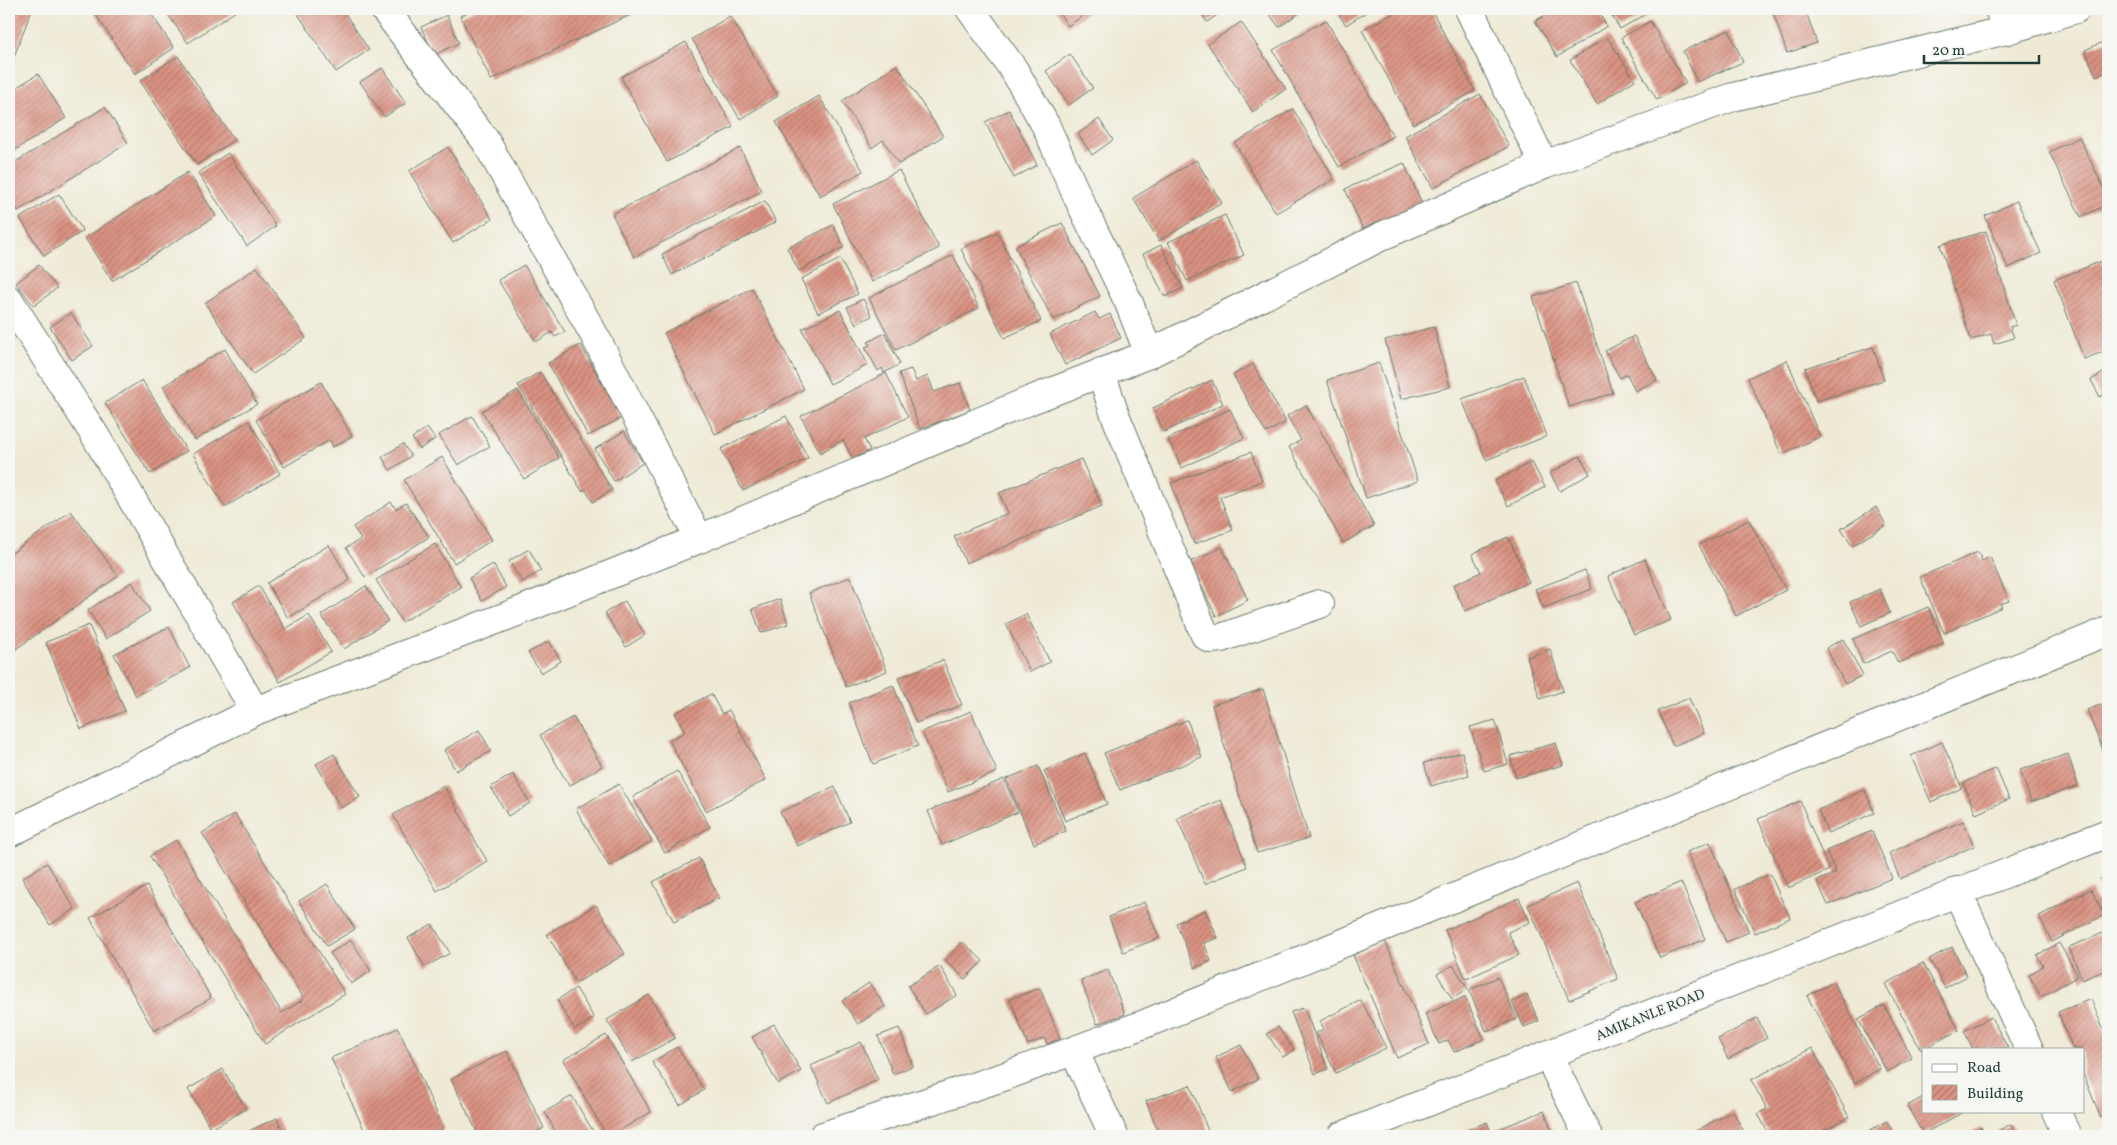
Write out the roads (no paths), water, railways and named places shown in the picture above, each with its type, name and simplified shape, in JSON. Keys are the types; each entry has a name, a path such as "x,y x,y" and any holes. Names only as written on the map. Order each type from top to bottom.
{"street":[{"path":"384,9 485,140 597,340 699,539"},
{"path":"970,9 1014,70 1046,126 1078,198 1129,303 1149,354"},
{"path":"1469,9 1544,165"},
{"path":"9,833 255,711 508,616 699,539 1031,400 1149,354 1382,236 1544,165 1733,97 2003,19 2076,9"},
{"path":"9,300 96,437 255,711"},
{"path":"1101,372 1114,412 1205,635 1211,639 1221,638 1320,604"},
{"path":"823,1136 1006,1076 1074,1051 1371,934 2108,631"},
{"name":"AMIKANLE ROAD","path":"1342,1136 1957,891 2108,833"},
{"path":"1957,891 2029,1048"},
{"path":"1074,1051 1114,1136"},
{"path":"1548,1055 1588,1136"},
{"path":"2056,1112 2067,1136"}]}
